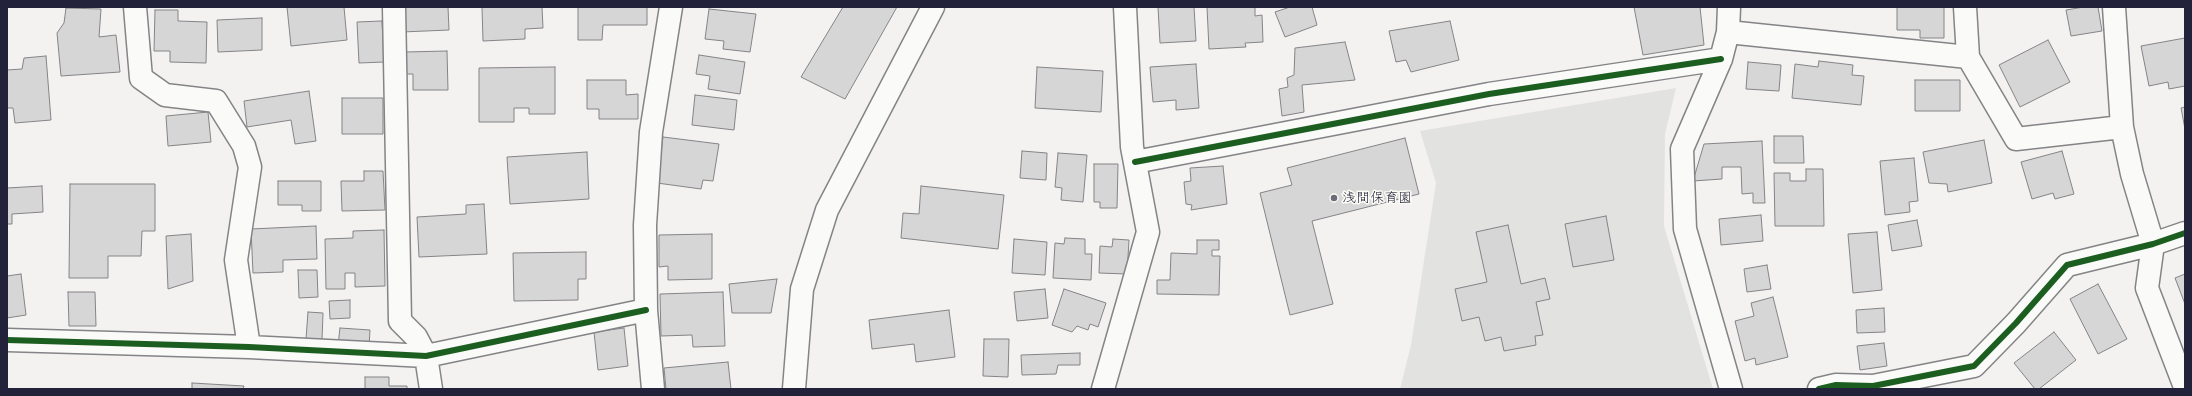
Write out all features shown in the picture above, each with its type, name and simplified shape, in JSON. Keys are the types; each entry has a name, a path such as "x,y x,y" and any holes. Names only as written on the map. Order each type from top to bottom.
{"street":[{"path":"136,7 141,78 165,95 216,101 244,146 250,167 236,260 249,347"},
{"path":"394,7 400,321 416,337 426,356 431,389"},
{"path":"653,389 646,310 644,225 652,132 671,7"},
{"path":"794,389 802,289 827,210 933,7"},
{"path":"1103,389 1148,232 1132,147 1125,7"},
{"path":"1729,7 1728,32 1721,59 1682,150 1685,229 1731,389"},
{"path":"1965,7 1968,57 2016,139 2122,128"},
{"path":"2114,7 2122,128 2132,174 2153,244 2147,288 2185,387"},
{"path":"1728,32 1968,57"},
{"path":"1135,162 1489,94 1721,59"},
{"path":"1819,389 1836,385 1873,386 1974,366 2016,323 2067,264 2153,244 2185,233"},
{"path":"7,340 249,347 426,356 646,310"}],"shaded area":[{"path":"1676,88 1665,134 1664,226 1713,389 1400,389 1411,345 1436,183 1420,131"}],"building":[{"path":"287,7 344,7 347,40 291,46"},
{"path":"401,7 448,7 449,30 402,32"},
{"path":"482,7 542,7 543,28 525,29 525,39 483,41"},
{"path":"578,7 647,7 647,25 603,25 602,40 578,40"},
{"path":"843,7 897,7 845,99 801,77"},
{"path":"1158,7 1194,7 1196,41 1160,43"},
{"path":"1207,7 1255,7 1255,16 1262,15 1263,42 1245,43 1246,47 1209,49"},
{"path":"1290,7 1312,7 1317,25 1285,37 1275,12"},
{"path":"1634,7 1700,7 1704,45 1643,55"},
{"path":"1897,7 1944,7 1944,38 1920,38 1920,30 1897,30"},
{"path":"2084,7 2098,7 2102,31 2071,36 2066,10"},
{"path":"66,8 101,9 99,37 116,35 120,72 61,76 57,33 64,23"},
{"path":"709,9 756,14 750,52 723,49 724,41 705,39"},
{"path":"155,10 178,10 178,21 207,22 206,63 170,62 170,51 154,51"},
{"path":"262,18 262,50 218,52 217,20"},
{"path":"382,21 384,62 359,63 357,22"},
{"path":"1450,21 1459,60 1411,72 1406,60 1396,62 1389,31"},
{"path":"2185,38 2185,86 2169,89 2168,82 2149,86 2141,46"},
{"path":"2048,40 2070,82 2020,107 1999,65"},
{"path":"1345,42 1355,80 1302,85 1304,112 1282,116 1279,89 1288,87 1287,78 1294,75 1295,48"},
{"path":"447,51 448,90 413,90 413,74 405,74 405,52"},
{"path":"699,55 745,62 740,94 708,89 710,76 696,74"},
{"path":"46,56 51,120 15,123 13,108 7,108 7,70 22,69 24,58"},
{"path":"1819,61 1853,65 1852,75 1864,76 1861,105 1792,98 1795,64 1818,67"},
{"path":"1748,62 1781,65 1779,91 1746,89"},
{"path":"1196,64 1199,108 1176,110 1176,100 1153,102 1150,67"},
{"path":"555,67 555,114 529,114 529,108 514,108 514,122 479,122 479,68"},
{"path":"1037,67 1103,71 1101,112 1035,108"},
{"path":"587,80 626,80 626,95 638,94 638,119 599,119 599,109 587,109"},
{"path":"1915,80 1960,80 1960,111 1915,111"},
{"path":"309,91 316,141 295,144 291,120 247,127 244,101"},
{"path":"695,95 737,100 734,130 692,125"},
{"path":"342,98 383,98 383,134 342,134"},
{"path":"2185,107 2185,129 2181,108"},
{"path":"208,112 211,142 168,146 166,116"},
{"path":"1774,136 1803,136 1804,163 1774,163"},
{"path":"663,137 719,144 713,181 703,180 701,189 657,183"},
{"path":"1405,138 1419,194 1312,221 1333,304 1290,315 1260,193 1292,185 1287,168"},
{"path":"1984,140 1992,183 1948,192 1947,184 1929,183 1923,152"},
{"path":"1762,141 1765,203 1753,203 1753,193 1742,194 1741,167 1722,167 1722,179 1693,181 1704,144"},
{"path":"1022,151 1047,153 1046,180 1020,178"},
{"path":"2062,151 2074,194 2055,199 2053,193 2032,199 2021,162"},
{"path":"587,152 589,199 510,204 507,157"},
{"path":"1058,153 1087,155 1083,202 1061,200 1062,188 1055,187"},
{"path":"1914,158 1918,201 1909,202 1910,212 1885,215 1880,161"},
{"path":"1094,164 1118,164 1117,208 1100,208 1100,202 1094,202"},
{"path":"1223,166 1227,204 1191,210 1192,205 1186,204 1184,182 1191,181 1190,168"},
{"path":"1806,169 1823,169 1824,226 1775,226 1774,173 1790,173 1790,181 1806,181"},
{"path":"364,171 383,171 385,210 342,211 341,181 364,181"},
{"path":"278,181 321,181 321,211 302,211 302,205 278,205"},
{"path":"70,184 155,184 155,231 142,231 141,256 108,256 108,278 69,278"},
{"path":"42,186 43,212 12,214 12,224 7,224 7,188"},
{"path":"921,186 1004,195 998,249 901,238 903,213 919,214"},
{"path":"484,204 487,254 419,257 417,217 466,214 466,205"},
{"path":"1761,215 1763,241 1721,245 1719,219"},
{"path":"1606,216 1614,260 1573,267 1565,224"},
{"path":"1917,220 1922,246 1892,251 1888,225"},
{"path":"1508,225 1521,284 1545,278 1550,299 1536,302 1543,335 1535,336 1536,345 1504,351 1501,337 1485,341 1479,317 1462,321 1455,289 1487,282 1476,232"},
{"path":"316,226 317,259 283,260 283,272 253,273 251,229"},
{"path":"384,230 385,286 355,287 355,273 345,273 345,289 326,289 325,239 353,238 353,231"},
{"path":"1877,232 1882,290 1853,293 1848,234"},
{"path":"191,234 193,281 168,289 166,236"},
{"path":"712,234 712,279 668,280 668,266 659,267 659,235"},
{"path":"1065,238 1085,239 1085,254 1092,254 1091,280 1053,278 1055,243 1064,244"},
{"path":"1014,239 1047,242 1045,275 1012,273"},
{"path":"1113,239 1129,240 1127,274 1099,273 1100,246 1112,247"},
{"path":"1197,240 1219,240 1219,250 1212,250 1212,256 1220,256 1219,295 1157,294 1157,280 1170,280 1171,253 1197,254"},
{"path":"586,252 586,279 578,279 578,300 514,301 513,253"},
{"path":"1767,265 1771,289 1747,292 1744,269"},
{"path":"298,270 317,270 318,297 299,298"},
{"path":"21,274 26,315 7,318 7,276"},
{"path":"2185,274 2185,304 2175,278"},
{"path":"777,279 771,313 732,313 729,284"},
{"path":"2098,284 2127,339 2098,354 2070,299"},
{"path":"1045,289 1048,318 1017,321 1014,292"},
{"path":"1064,289 1106,303 1098,327 1090,324 1088,330 1077,326 1072,332 1052,325"},
{"path":"68,292 95,292 96,326 69,326"},
{"path":"723,292 725,346 693,347 692,335 661,336 660,294"},
{"path":"1773,297 1788,357 1756,365 1755,358 1745,361 1735,321 1754,316 1751,303"},
{"path":"350,300 350,318 330,319 329,301"},
{"path":"1884,308 1885,332 1857,333 1856,310"},
{"path":"949,310 955,357 916,362 914,344 872,349 869,320"},
{"path":"308,312 323,313 322,340 306,339"},
{"path":"340,328 370,330 369,347 338,345"},
{"path":"624,328 628,366 598,370 594,332"},
{"path":"2054,332 2076,360 2039,389 2035,389 2014,363"},
{"path":"984,339 1009,339 1008,377 983,376"},
{"path":"1884,343 1887,366 1860,370 1857,346"},
{"path":"1080,353 1080,365 1058,365 1056,374 1022,375 1021,355"},
{"path":"728,362 731,389 666,389 664,368"},
{"path":"365,377 389,377 389,386 407,386 407,389 365,389"},
{"path":"192,383 244,386 243,389 192,389"}],"cycle path":[{"path":"1135,162 1489,94 1721,59"},
{"path":"1819,389 1836,385 1873,386 1974,366 2016,323 2067,265 2153,244 2185,233"},
{"path":"7,340 249,347 426,356 646,310"}],"place":[{"name":"浅間保育園","path":"1334,198"}]}
